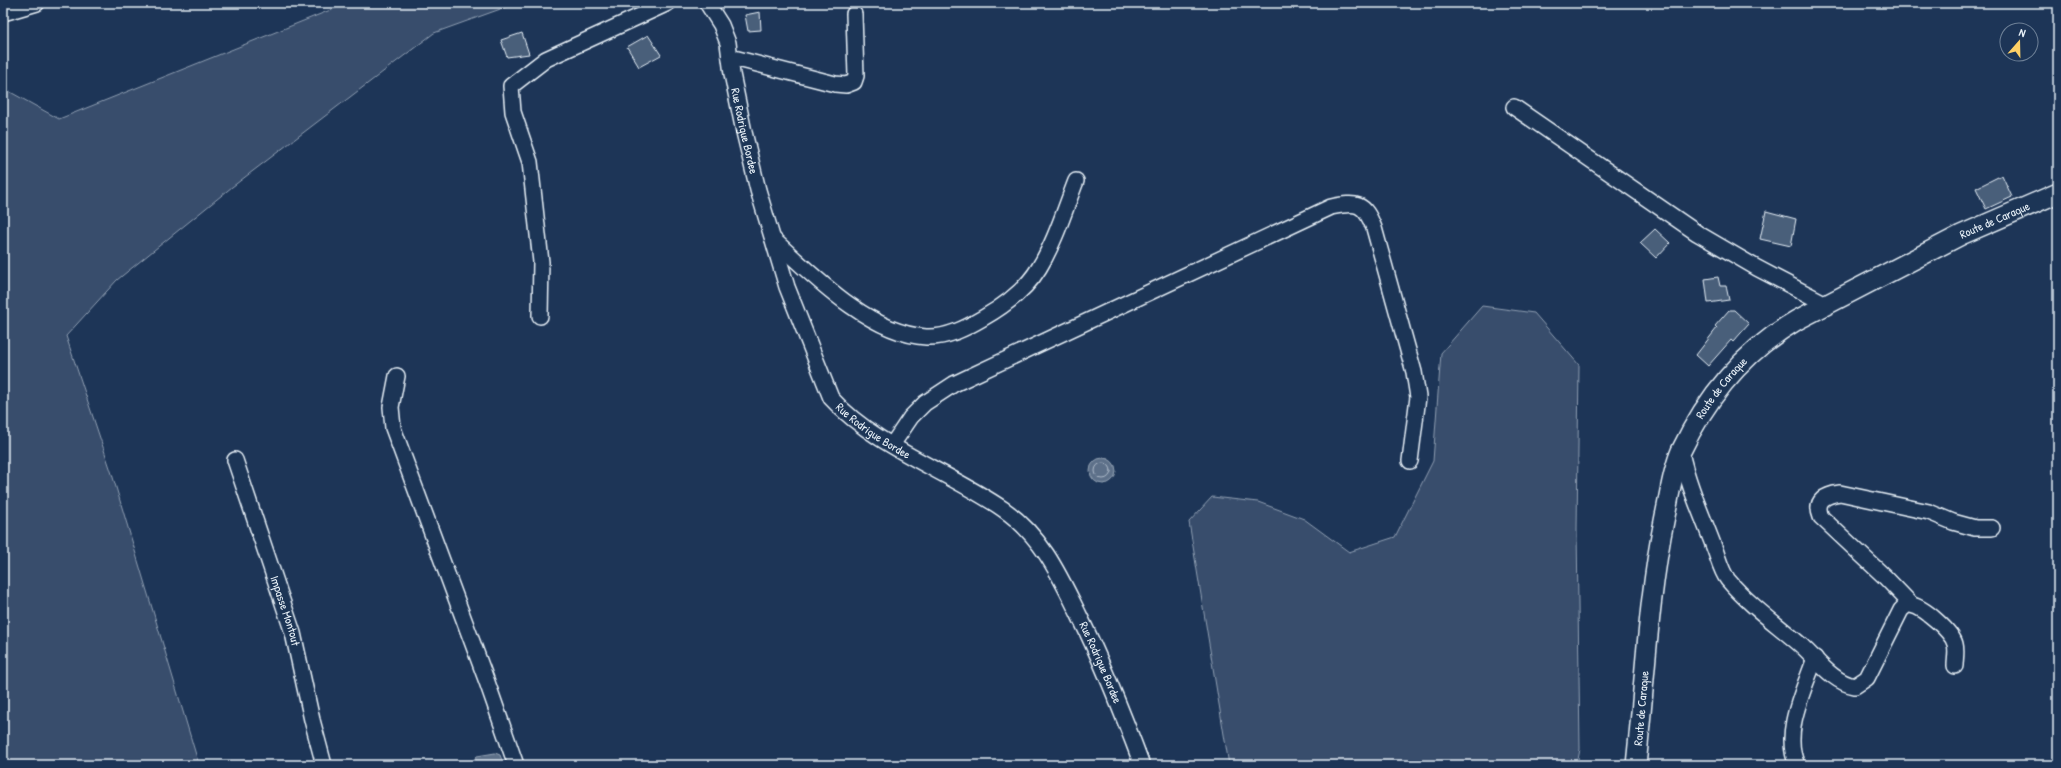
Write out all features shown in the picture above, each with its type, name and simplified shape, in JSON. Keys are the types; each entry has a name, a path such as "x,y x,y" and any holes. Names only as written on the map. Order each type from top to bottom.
{"street":[{"path":"3,13 37,3"},
{"path":"540,316 541,262 530,162 512,112 511,86 546,59 668,3"},
{"name":"Rue Rodrigue Bordee","path":"707,3 721,25 728,43 746,139 772,238 787,287 831,398 843,412 892,445 994,503 1022,525 1039,543 1055,566 1101,658 1142,765"},
{"path":"730,57 805,77 846,85 854,82 856,76 854,14"},
{"path":"1514,107 1697,233 1757,268 1826,304"},
{"path":"772,238 829,291 891,329 928,337 954,333 998,309 1030,281 1040,267 1076,181"},
{"name":"Route de Caraque","path":"1636,765 1656,561 1671,481 1681,452 1722,382 1751,352 1775,333 1826,304 1961,235 2058,193"},
{"path":"892,445 911,417 925,403 954,384 1331,207 1352,203 1361,206 1368,215 1374,228 1414,372 1418,398 1410,461"},
{"path":"397,376 391,407 393,428 488,682 516,765"},
{"path":"1681,452 1685,472 1727,579 1833,676 1845,684 1856,686 1867,678 1901,610 1906,605 1911,604"},
{"name":"Impasse Montout","path":"235,460 293,633 312,720 324,765"},
{"path":"1954,666 1956,645 1952,636 1925,610 1911,604 1821,517 1819,512 1820,502 1827,495 1840,493 1929,512 1953,522 1975,528 1992,528"},
{"path":"1798,765 1793,746 1794,720 1815,658"}],"shaded area":[{"path":"348,3 517,3 434,33 232,187 117,280 66,336 112,474 199,765 3,765 3,88 59,119"},
{"path":"1482,306 1534,313 1579,365 1577,530 1580,749 1577,765 1229,765 1189,522 1212,497 1258,502 1304,519 1349,552 1395,537 1433,461 1441,353"}],"water":[{"path":"1103,458 1112,462 1116,471 1112,480 1103,484 1094,480 1090,471 1094,462"},
{"path":"495,753 500,755 504,765 469,765 477,756"}],"building":[{"path":"760,12 761,30 748,31 745,15"},
{"path":"522,33 529,54 507,57 501,40"},
{"path":"648,35 661,55 639,67 627,47"},
{"path":"2002,175 2012,197 1986,209 1976,188"},
{"path":"1766,211 1796,219 1791,246 1760,239"},
{"path":"1655,229 1670,243 1656,258 1640,243"},
{"path":"1718,277 1720,286 1726,286 1729,300 1708,303 1705,279"},
{"path":"1729,310 1734,310 1749,324 1733,342 1731,340 1708,366 1696,355 1717,328 1715,326"}]}
